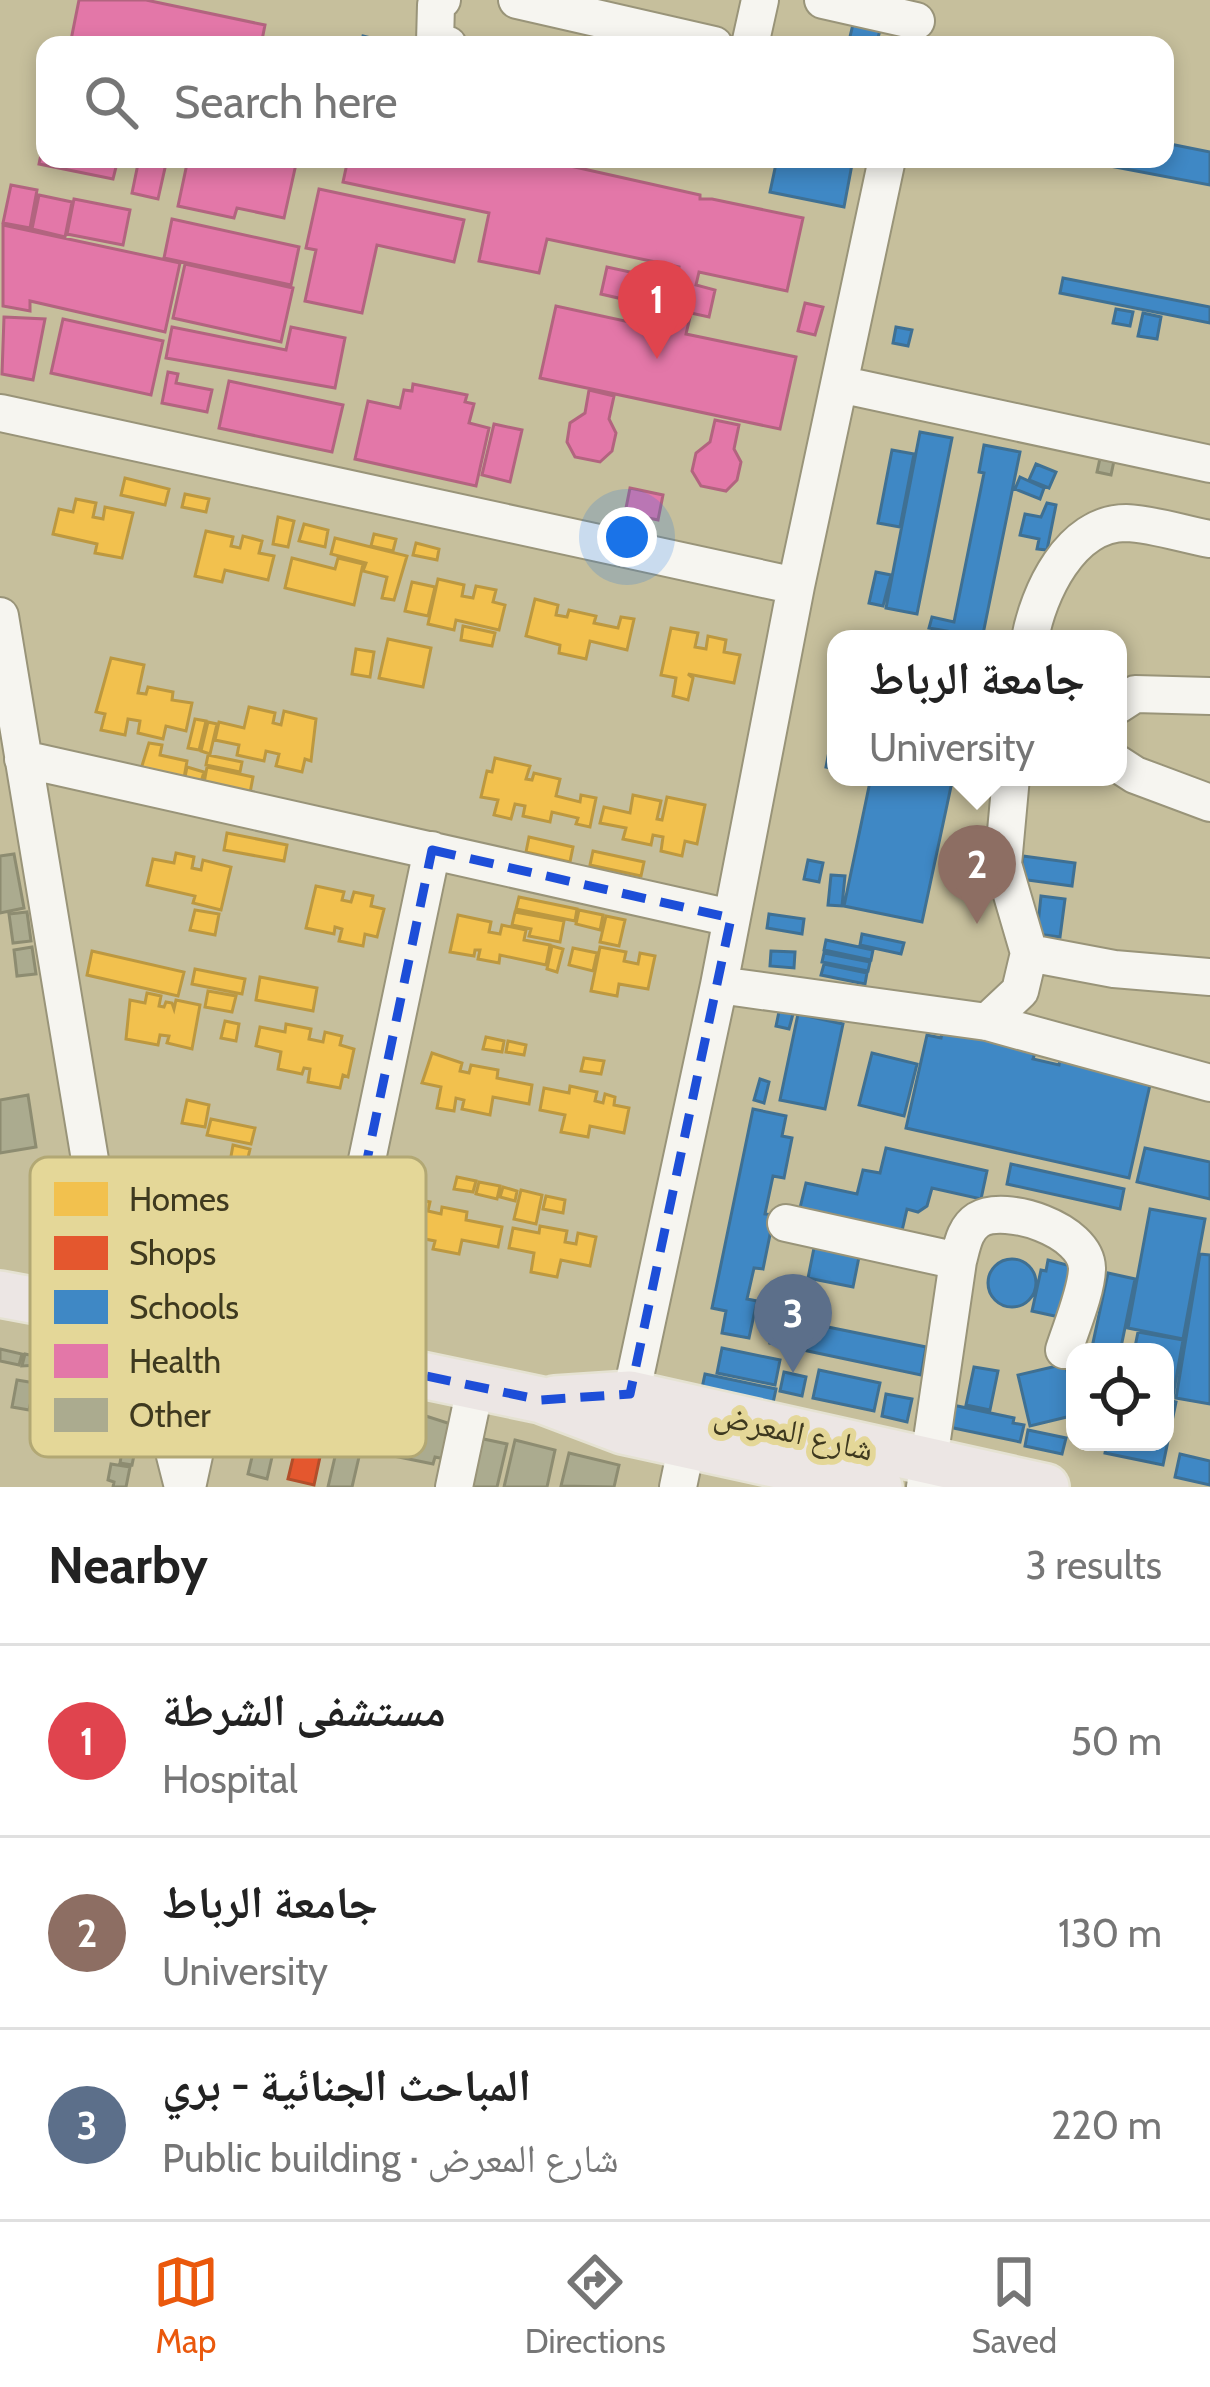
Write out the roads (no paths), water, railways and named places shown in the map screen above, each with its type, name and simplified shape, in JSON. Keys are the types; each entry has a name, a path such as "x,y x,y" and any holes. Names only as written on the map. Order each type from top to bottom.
{"main road":[{"name":"شارع المعرض","path":"0,1294 30,1300"},
{"name":"شارع المعرض","path":"426,1377 627,1413 686,1447 879,1487"},
{"name":"شارع المعرض","path":"686,1447 1046,1487"}],"street":[{"path":"434,36 436,5 442,0"},
{"path":"517,0 675,36"},
{"path":"752,36 760,0"},
{"path":"823,0 916,22"},
{"path":"627,1413 885,168"},
{"path":"839,384 1210,464"},
{"path":"0,428 1,412 796,586"},
{"path":"1032,630 1036,605 1050,578 1092,534 1122,523 1210,539"},
{"path":"0,616 23,759 101,1157"},
{"path":"1127,699 1135,694 1210,695"},
{"path":"23,759 731,918"},
{"path":"1127,770 1210,803"},
{"path":"987,1022 1020,991 1029,952 1003,864 1010,786"},
{"path":"367,1157 432,850"},
{"path":"1029,952 1114,969 1210,977"},
{"path":"719,985 987,1022 1210,1083"},
{"path":"927,1474 958,1261 967,1231 990,1215 1065,1230 1078,1246 1087,1268 1064,1350"},
{"path":"786,1223 958,1261"},
{"path":"454,1487 475,1388"},
{"path":"176,1457 185,1487"},
{"path":"185,1487 192,1457"}],"place":[{"name":"مستشفى الشرطة","path":"657,359"},
{"name":"جامعة الرباط","path":"977,924"},
{"name":"المباحث الجنائية - بري","path":"793,1373"}]}
